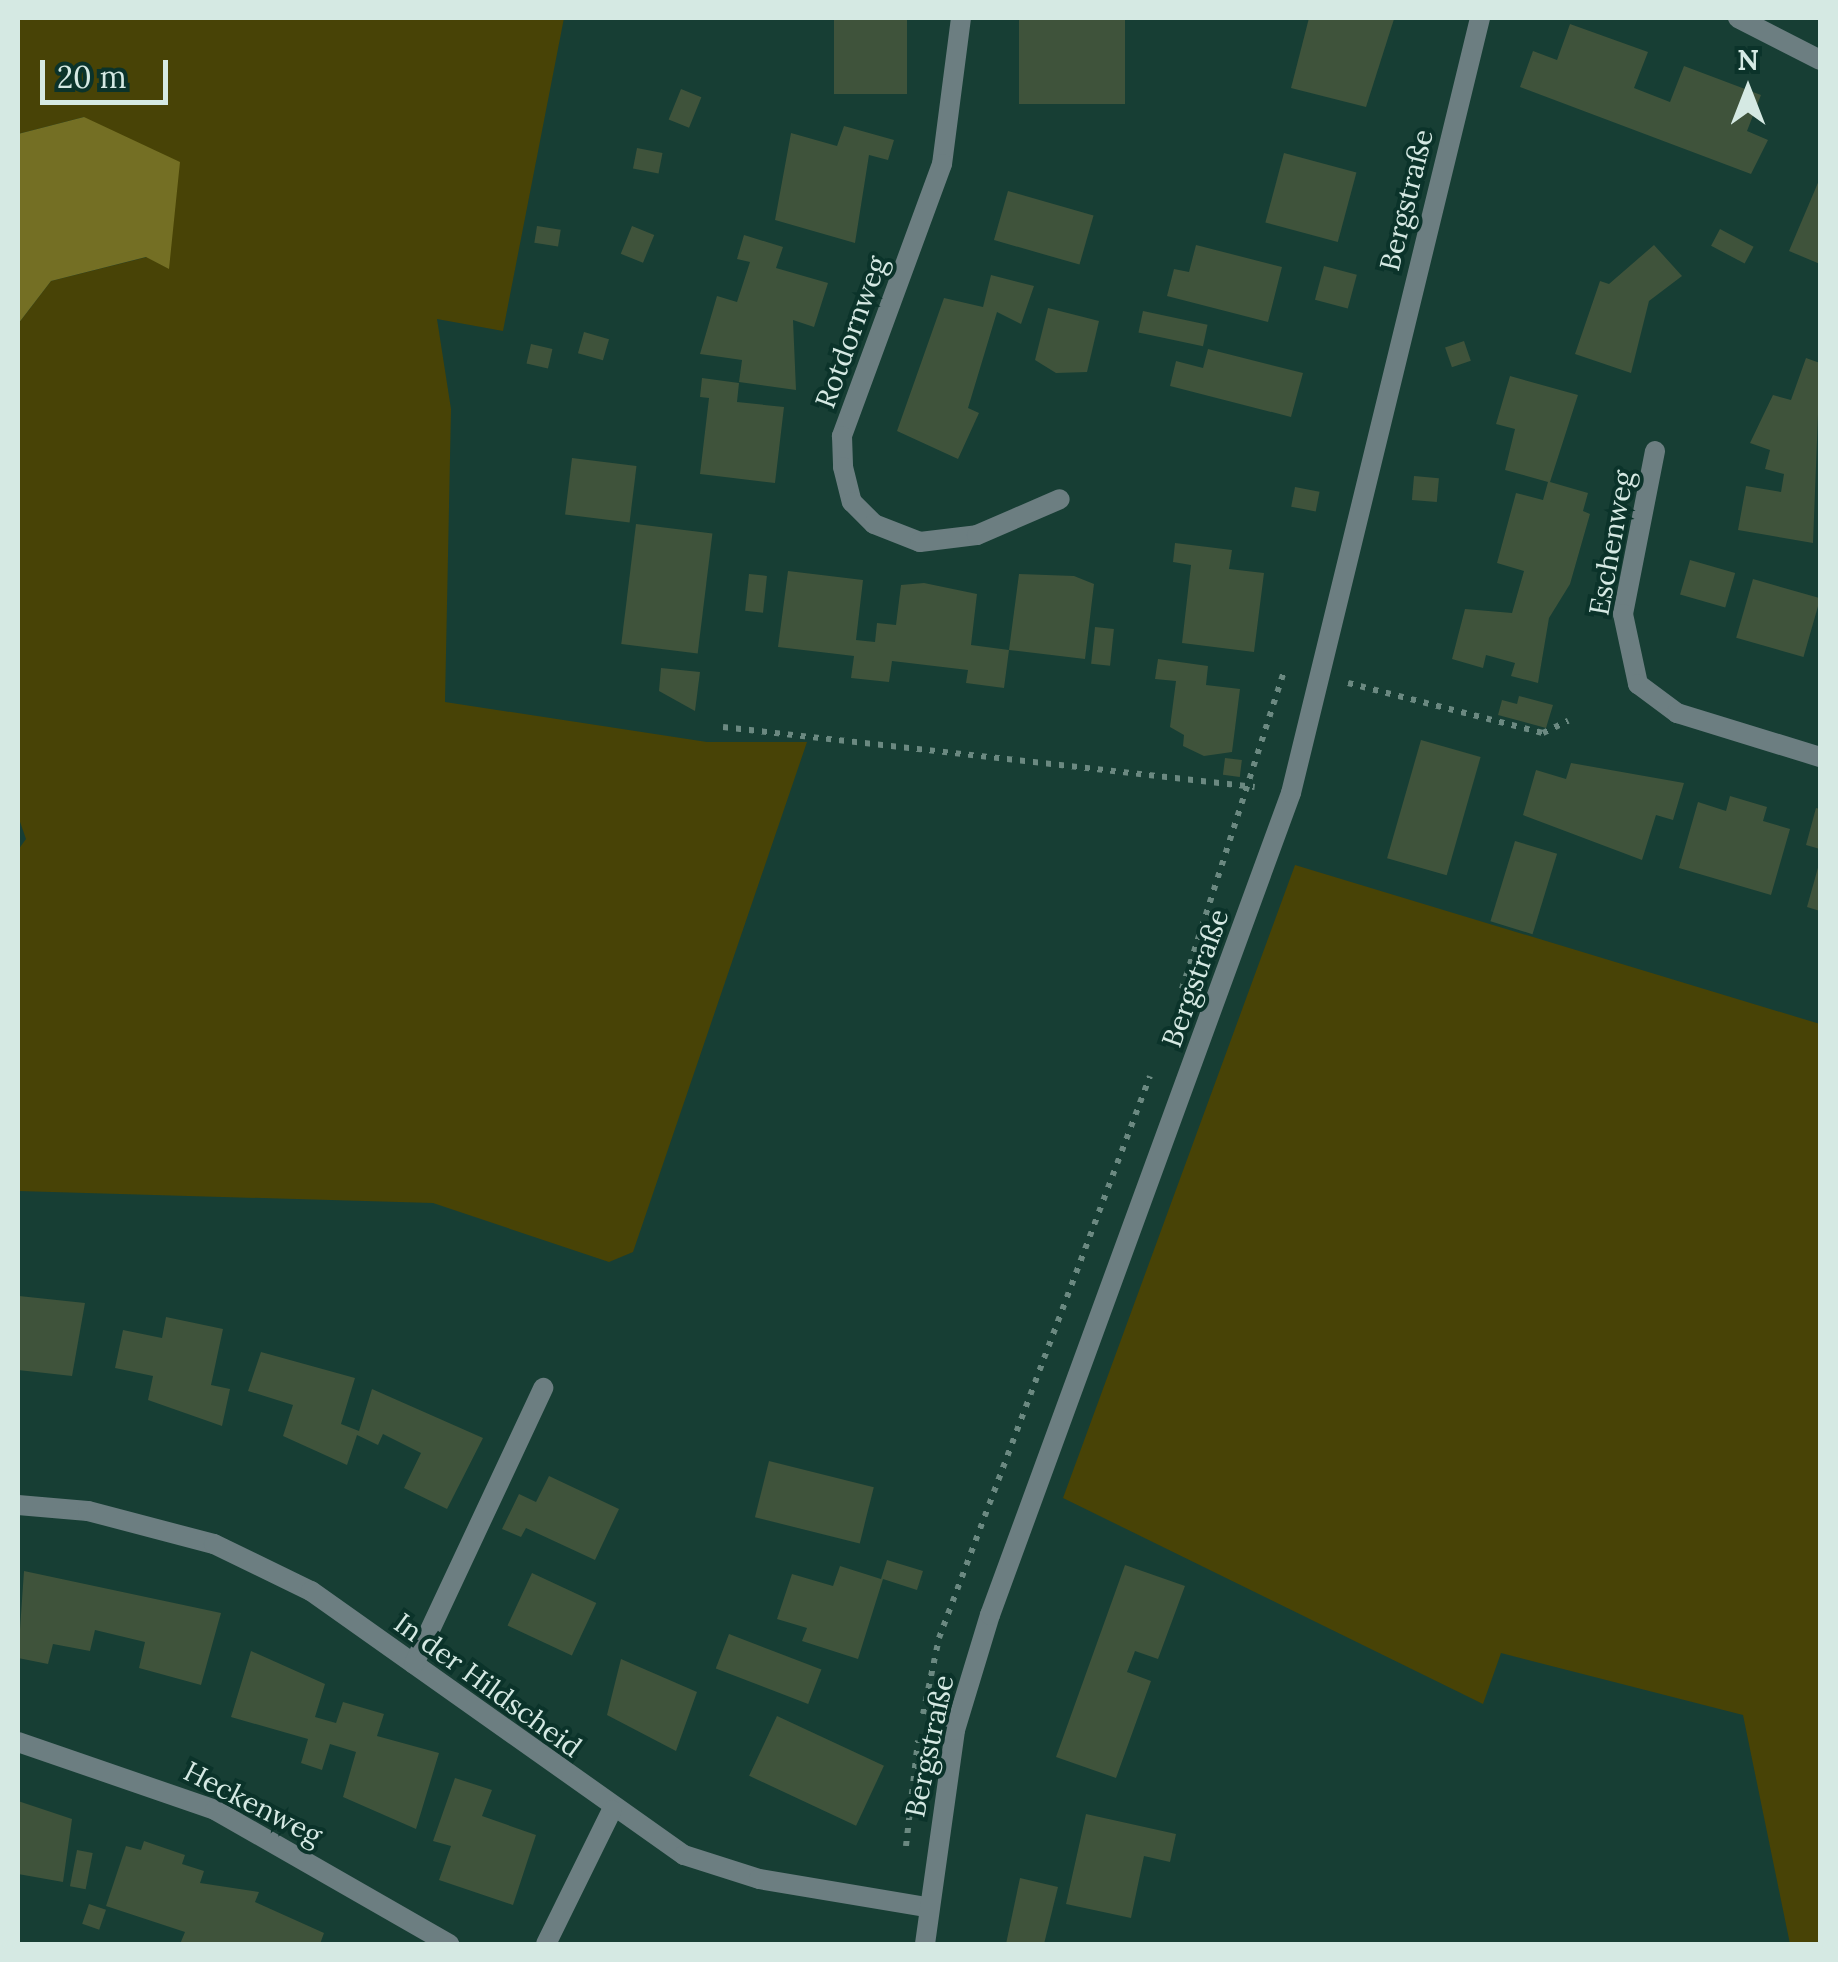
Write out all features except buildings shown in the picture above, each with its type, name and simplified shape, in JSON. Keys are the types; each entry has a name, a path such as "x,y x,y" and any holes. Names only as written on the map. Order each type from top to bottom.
{"street":[{"name":"Rotdornweg","path":"961,18 942,164 842,436 843,467 852,502 874,524 920,542 977,535 1060,499"},
{"name":"Bergstraße","path":"924,1944 955,1730 990,1615 1290,793 1322,676 1480,18"},
{"path":"1750,20 1820,60"},
{"name":"Eschenweg","path":"1655,451 1622,614 1638,684 1676,712 1820,757"},
{"path":"414,1664 543,1388"},
{"name":"In der Hildscheid","path":"18,1504 88,1511 214,1544 311,1591 612,1810 684,1856 759,1880 927,1907"},
{"name":"Heckenweg","path":"18,1742 215,1810 449,1944"},
{"path":"546,1944 612,1810"}],"path":[{"path":"1179,996 1252,786 1287,663"},
{"path":"1322,676 1543,733 1568,721"},
{"path":"723,728 1290,793"},
{"path":"901,1904 902,1828 939,1638 1152,1069"}],"shaded area":[{"path":"18,18 564,18 503,331 437,319 451,409 445,702 707,742 807,742 633,1252 609,1262 433,1203 18,1191 18,850 26,839 18,816 18,324 51,281 147,257 168,268 84,117 18,134"},
{"path":"84,117 180,162 169,269 146,257 51,281 18,324 18,134"},
{"path":"1295,865 1820,1024 1820,1944 1790,1944 1743,1715 1501,1653 1483,1704 1063,1498"}]}
